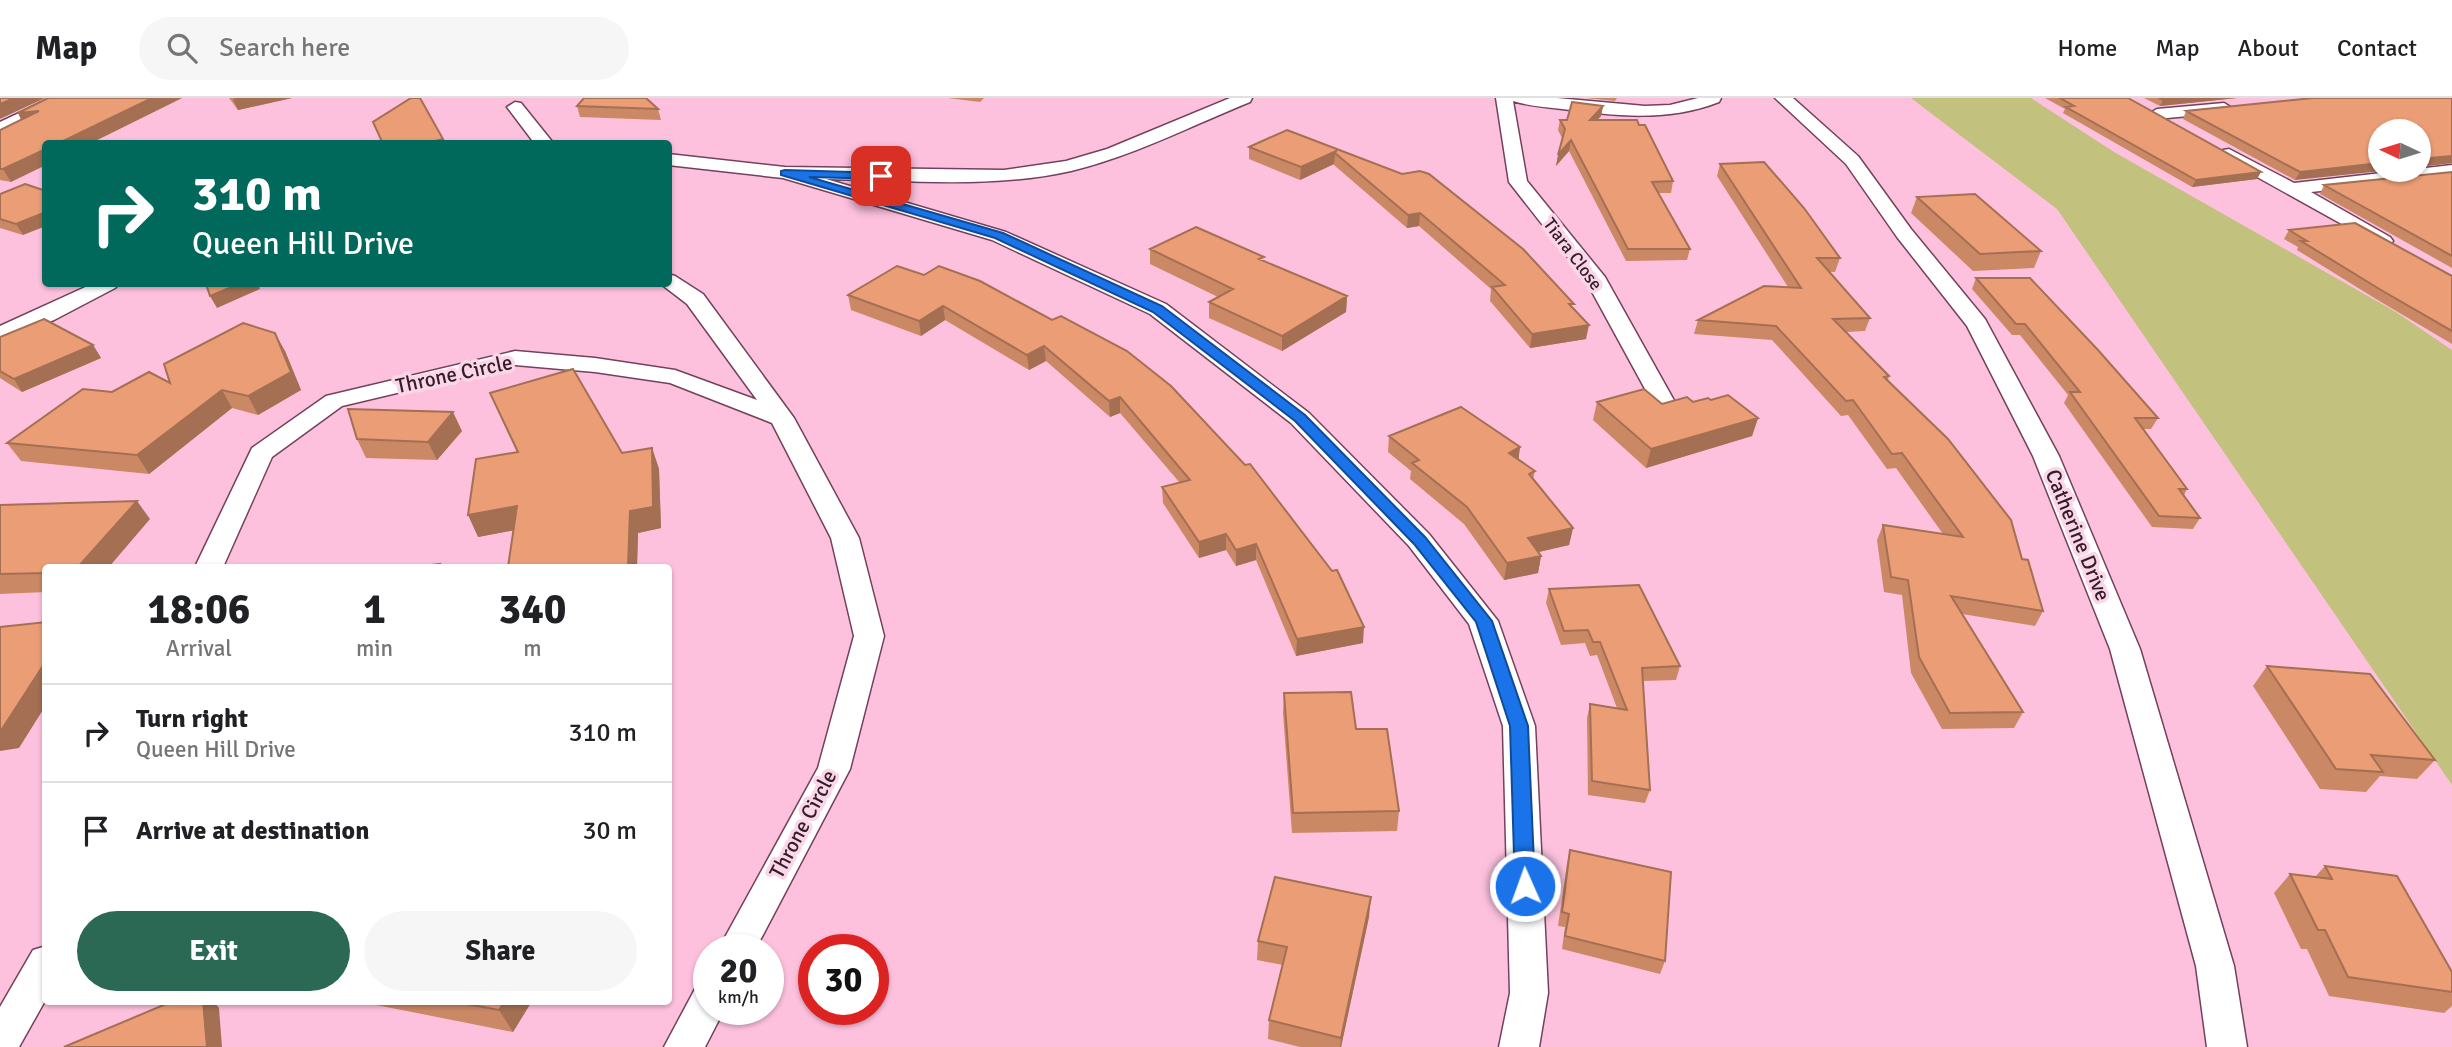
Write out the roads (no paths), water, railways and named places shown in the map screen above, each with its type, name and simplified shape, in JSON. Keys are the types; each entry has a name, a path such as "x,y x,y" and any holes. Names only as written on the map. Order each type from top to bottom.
{"street":[{"path":"0,129 64,98"},
{"name":"Tiara Close","path":"1504,98 1518,182 1595,277 1664,404"},
{"path":"1519,98 1647,111 1689,108 1713,98"},
{"name":"Catherine Drive","path":"1783,98 1852,160 1904,233 1977,324 2046,456 2125,649 2215,966 2227,1047"},
{"path":"672,159 785,173 1004,176 1055,168 1113,153 1237,99"},
{"path":"2137,103 2182,128"},
{"path":"2157,114 2247,106"},
{"path":"515,107 542,140"},
{"path":"2218,148 2394,247"},
{"path":"2290,189 2452,170"},
{"path":"785,173 999,236 1158,309 1300,418 1419,540 1483,621 1519,726 1528,993 1519,1047"},
{"name":"Throne Circle","path":"672,283 695,299 782,418 845,538 869,636 834,769 745,934"},
{"path":"0,334 102,287"},
{"name":"Throne Circle","path":"210,564 261,453 334,401 515,358 595,365 675,377 782,418"},
{"path":"0,1045 42,969"},
{"path":"684,1047 696,1025"}]}
